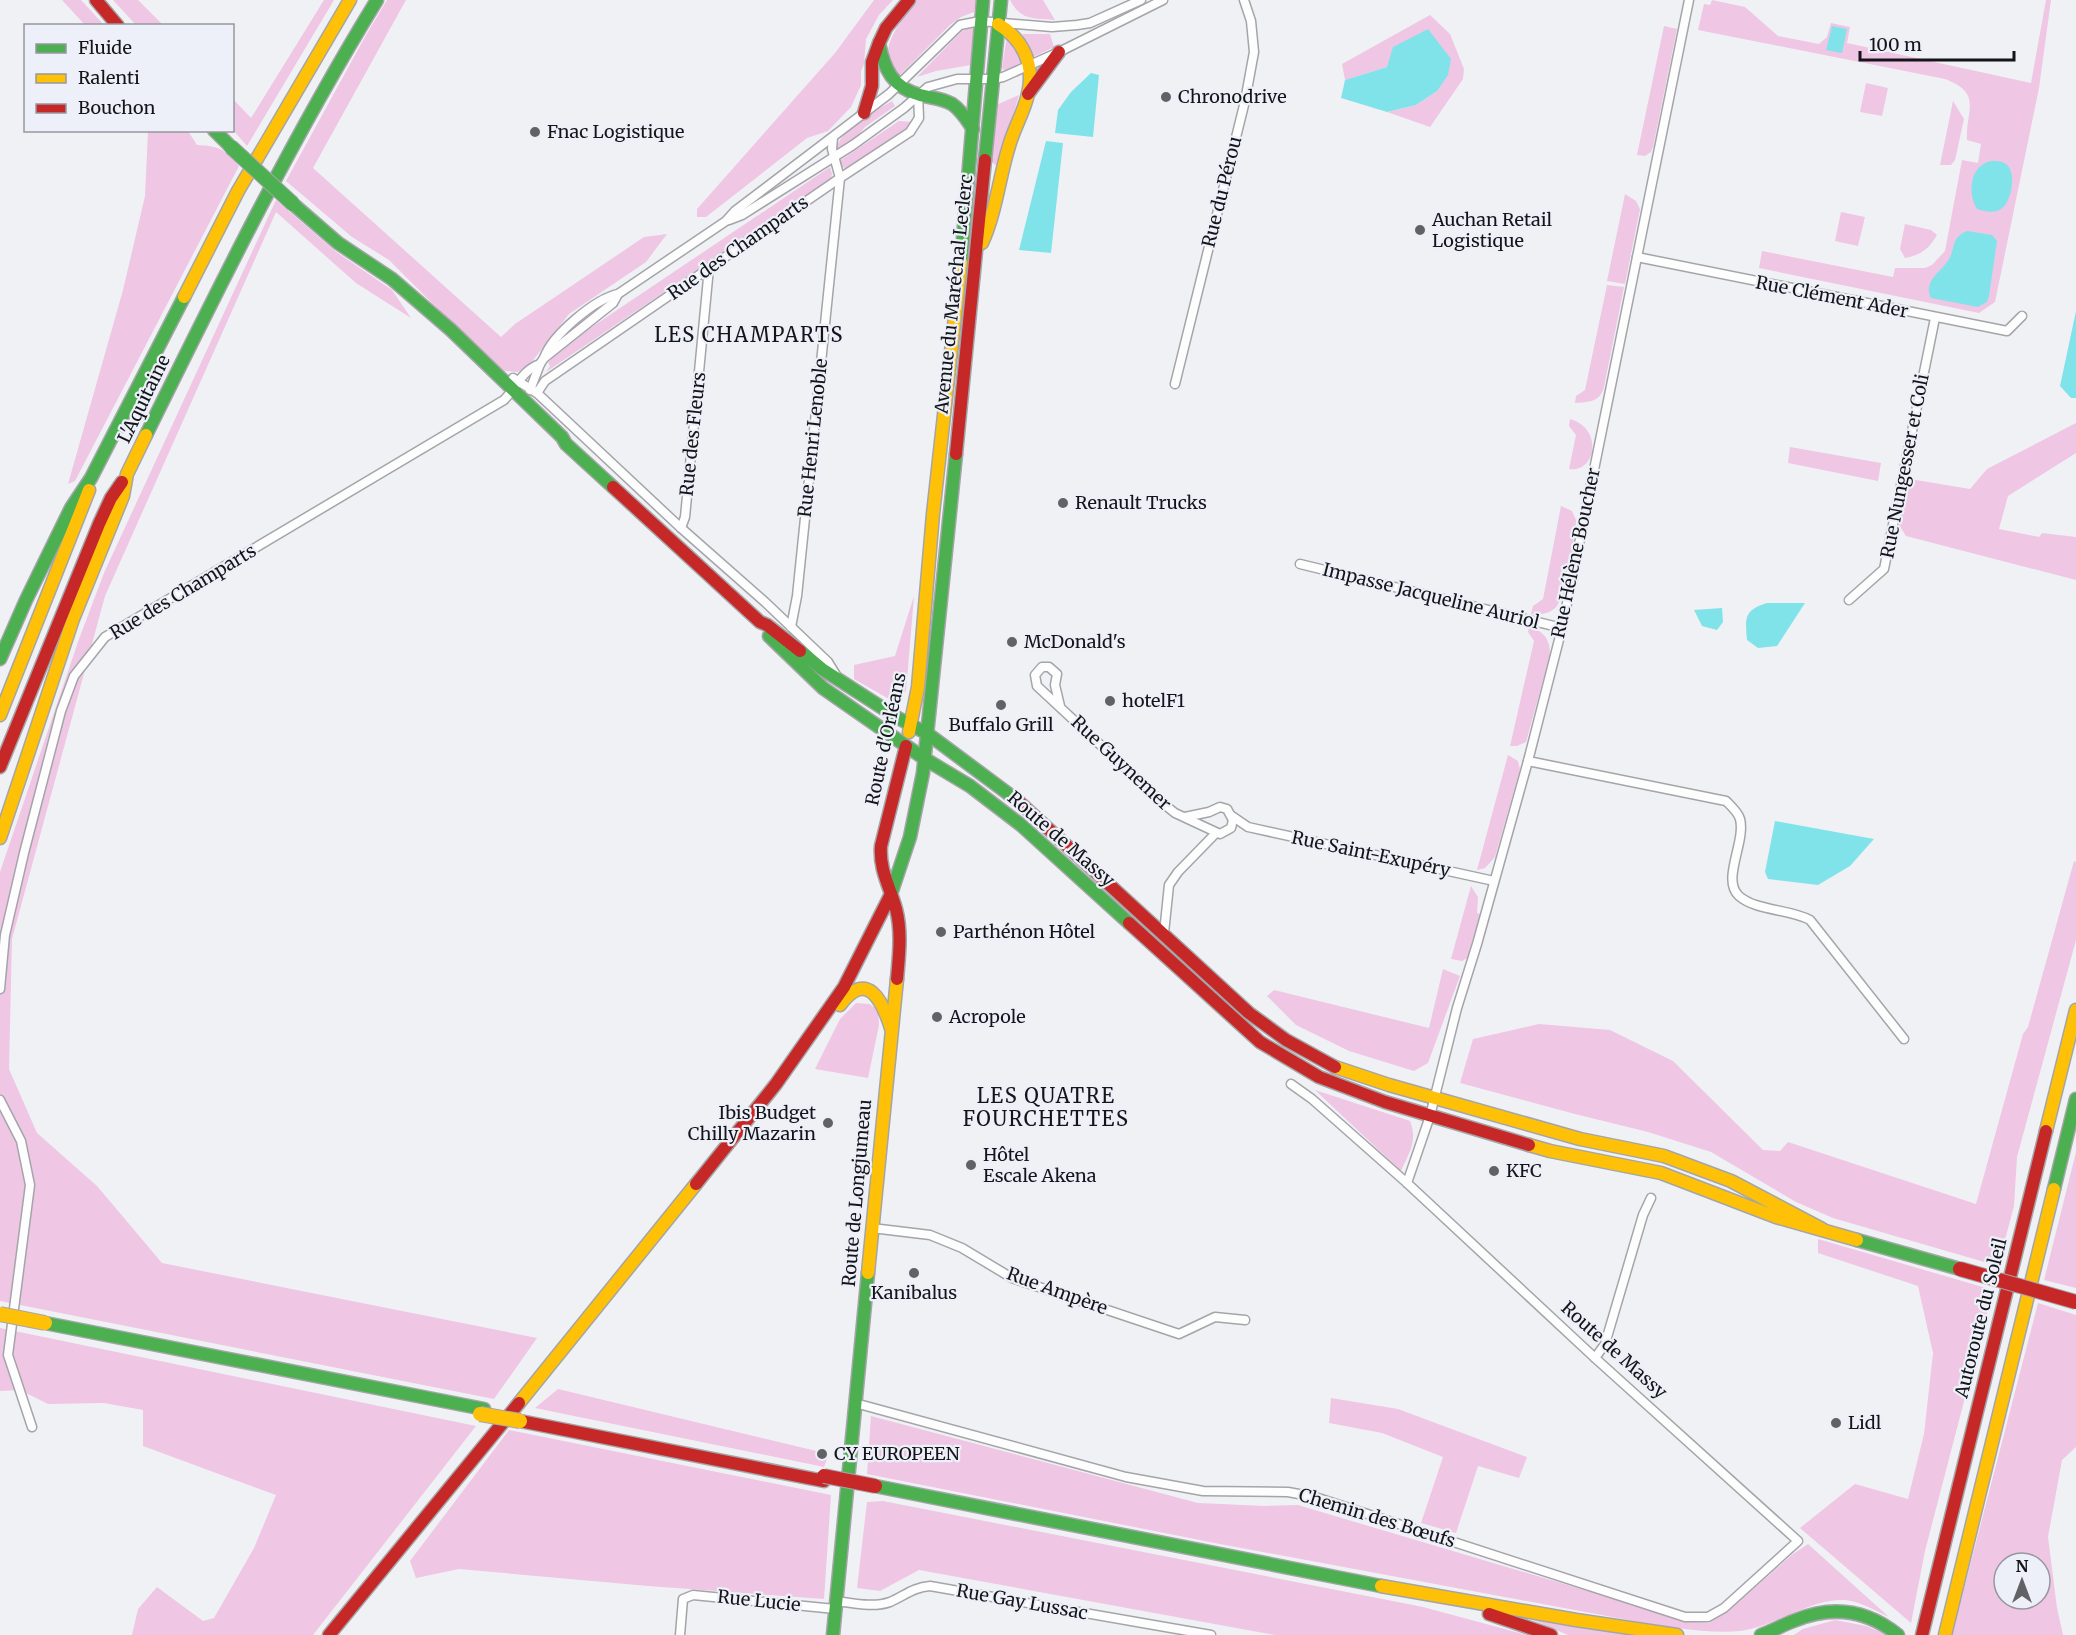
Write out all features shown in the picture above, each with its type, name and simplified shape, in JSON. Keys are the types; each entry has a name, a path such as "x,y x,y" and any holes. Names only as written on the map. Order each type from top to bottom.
{"main road":[{"path":"96,0 116,24"},
{"name":"L'Aquitaine","path":"0,659 71,508 91,478 238,191 350,0"},
{"name":"L'Aquitaine","path":"0,838 73,619 123,496 127,474 261,202 377,0"},
{"path":"864,113 872,86 872,62 879,44 886,28 909,0"},
{"name":"Avenue du Maréchal Leclerc","path":"926,587 965,224 983,0"},
{"name":"Avenue du Maréchal Leclerc","path":"942,591 977,256 989,101 1001,0"},
{"path":"977,256 989,227 1009,145 1028,93 1030,66 1024,47 1008,28 998,24"},
{"path":"879,44 884,70 900,85 918,94 938,97 956,107 973,129"},
{"path":"1028,93 1059,52"},
{"path":"216,132 338,243 392,279 451,330 567,444 760,622"},
{"path":"442,324 447,335 512,389 558,441 567,444"},
{"path":"0,767 99,524 111,498 127,474"},
{"path":"0,715 80,514 91,478"},
{"name":"Route d'Orléans","path":"891,894 882,876 879,858 918,687 926,587"},
{"name":"Route d'Orléans","path":"925,759 942,591"},
{"name":"Route de Massy","path":"760,622 767,625 822,669 928,734 1006,790 1249,1012 1286,1040 1333,1066 1434,1098 1580,1139 1664,1156 1731,1181 1822,1229"},
{"name":"Route de Massy","path":"760,622 769,636 823,688 925,759 970,786 1021,825 1260,1042 1319,1077 1342,1087 1430,1116 1550,1151 1686,1180 1776,1217 2076,1302"},
{"path":"329,1635 776,1084 827,1012 844,987 901,874 925,759"},
{"name":"Route de Longjumeau","path":"833,1635 898,964 899,928 897,910 891,894"},
{"path":"827,1012 839,1007 849,992 856,989 867,989 880,998 891,1028"},
{"name":"Autoroute du Soleil","path":"1922,1635 2076,1010"},
{"path":"1945,1635 2076,1099"},
{"path":"0,1314 44,1325 1435,1602 1505,1619 1551,1635"},
{"path":"0,1319 44,1325"},
{"path":"874,1489 1436,1596 1579,1621 1677,1635"},
{"path":"1761,1635 1773,1633 1796,1619 1839,1610 1864,1614 1884,1623 1896,1633"}],"street":[{"path":"980,21 1052,27 1083,24 1117,12 1141,0"},
{"path":"975,78 993,79 1030,66 1163,0"},
{"name":"Rue du Pérou","path":"1175,384 1245,101 1254,52 1251,21 1244,0"},
{"name":"Rue Hélène Boucher","path":"1434,1098 1454,1018 1528,761 1562,628 1689,0"},
{"name":"Rue des Champarts","path":"726,221 735,211 900,85 955,29 965,23 980,21"},
{"name":"Rue des Champarts","path":"531,407 529,400 547,350 573,322 608,296 618,294 726,221 742,215 833,158 904,108 928,87 942,82 975,78"},
{"name":"Rue des Champarts","path":"533,390 910,132 919,118 918,94"},
{"path":"833,138 833,158 840,178"},
{"name":"Rue Henri Lenoble","path":"791,627 797,596 840,178"},
{"name":"Rue Clément Ader","path":"1637,257 2007,331 2022,316"},
{"name":"Rue des Fleurs","path":"681,528 685,517 709,268"},
{"name":"Rue Nungesser et Coli","path":"1849,600 1884,569 1935,318"},
{"name":"Rue des Champarts","path":"0,989 5,935 61,711 74,676 105,637 504,400 535,365 542,361"},
{"name":"Route de Massy","path":"512,389 533,390 681,528 765,602 828,662 838,678"},
{"name":"Impasse Jacqueline Auriol","path":"1300,564 1562,628"},
{"name":"Rue Guynemer","path":"1060,706 1056,685 1057,674 1052,668 1045,666 1035,675 1035,682 1040,688 1165,805 1175,813 1213,831"},
{"path":"1040,688 1049,689 1056,685"},
{"path":"1528,761 1726,801 1740,817 1742,833 1732,875 1733,887 1738,896 1750,903 1800,915 1810,920 1904,1039"},
{"path":"1164,933 1169,885 1213,831 1228,831 1233,824 1232,816 1227,809 1220,807 1209,812 1207,822 1213,831"},
{"name":"Rue Guynemer","path":"1185,817 1209,812"},
{"name":"Rue Saint-Exupéry","path":"1232,816 1248,827 1494,881"},
{"name":"Rue Saint-Exupéry","path":"1228,831 1248,827"},
{"name":"Route de Massy","path":"1291,1084 1312,1099 1407,1183 1595,1358 1798,1541"},
{"path":"1407,1183 1434,1098"},
{"path":"0,1100 21,1141 30,1185 8,1355 32,1427"},
{"path":"1595,1358 1605,1344 1643,1215 1651,1198"},
{"name":"Rue Ampère","path":"872,1227 930,1234 962,1248 1012,1278 1179,1334 1215,1317 1245,1320"},
{"name":"Chemin des Bœufs","path":"855,1403 1126,1477 1203,1491 1288,1492 1315,1497 1685,1617 1708,1617 1724,1608 1798,1541"},
{"name":"Rue Gay Lussac","path":"836,1605 889,1602 919,1587 930,1586 1211,1635"},
{"name":"Rue Lucie","path":"680,1635 683,1599 693,1595 836,1605"}],"shaded area":[{"path":"62,0 81,0 103,24 84,24"},
{"path":"113,0 138,0 162,24 135,24"},
{"path":"324,0 334,0 247,146 234,131 234,100 251,118"},
{"path":"387,0 406,0 313,168 501,337 515,324 644,237 667,234 646,262 569,314 530,364 518,372 505,371 490,361 389,260 352,237 286,181"},
{"path":"874,0 893,0 879,15 866,39 861,85 851,107 828,131 807,138 706,217 697,217 697,209 835,53"},
{"path":"917,0 977,0 974,12 951,24 900,75 892,67 888,58 889,47 892,37"},
{"path":"1010,0 1043,0 1055,20 1024,15 1014,7"},
{"path":"1712,0 1745,7 1778,36 1819,44 1827,37 1831,23 1850,27 1847,43 2031,83 2046,0 2051,0 2039,88 1995,302 1979,313 1759,268 1762,251 1893,277 1895,268 1925,268 1932,265 1945,251 1962,160 1978,163 1981,144 1967,140 1969,97 1957,85 1945,79 1698,30 1704,4 1710,5"},
{"path":"1430,15 1450,34 1464,69 1463,79 1430,127 1387,112 1416,105 1437,91 1387,67 1345,80 1342,64"},
{"path":"974,26 971,65 917,77 962,31"},
{"path":"1664,26 1677,29 1653,147 1651,152 1645,156 1637,155"},
{"path":"1022,34 1050,34 1054,47 1033,57"},
{"path":"1008,35 1023,62 1005,71 1002,68"},
{"path":"1866,83 1888,88 1882,116 1860,112"},
{"path":"1019,95 999,163 995,165 992,162 996,105"},
{"path":"892,101 895,106 865,127 854,140 836,150 839,141 851,127"},
{"path":"1953,101 1964,119 1955,160 1951,165 1940,165"},
{"path":"899,121 913,122 911,128 846,168 841,167 841,160"},
{"path":"148,132 189,132 197,145 211,146 221,150 239,166 75,481 68,484 123,290 145,196"},
{"path":"830,167 831,179 546,372 550,366 548,362 565,345"},
{"path":"1625,194 1636,201 1640,209 1625,284 1607,281"},
{"path":"276,200 335,251 392,290 411,318 356,283 276,212 105,596 12,939 9,1069 37,1133 97,1186 162,1263 537,1338 494,1399 0,1301 0,872 79,639 104,573"},
{"path":"1841,212 1865,217 1858,246 1835,241"},
{"path":"1905,224 1931,230 1937,235 1924,251 1905,258 1900,249"},
{"path":"1607,285 1624,287 1604,387 1597,398 1575,403 1576,396 1585,390"},
{"path":"1570,419 1581,424 1588,431 1592,440 1592,449 1586,464 1569,469 1576,435 1569,426"},
{"path":"2076,423 2076,453 2008,496 1999,529 2039,537 2042,533 2076,537 2076,580 1906,536 1899,525 1910,479 1970,489 1987,469"},
{"path":"1790,447 1881,463 1878,481 1788,463"},
{"path":"1561,506 1572,511 1576,520 1563,591 1557,606 1551,611 1531,614 1533,606 1543,599"},
{"path":"914,596 906,691 897,698 889,699 854,679 854,665 895,656"},
{"path":"1529,627 1545,636 1549,644 1550,655 1526,742 1510,746 1534,641 1528,632"},
{"path":"1508,755 1518,761 1520,769 1495,857 1485,868 1477,870"},
{"path":"2074,861 2076,862 2076,940 2017,1157 2014,1206 1998,1266 1833,1218 1796,1202 1711,1152 1648,1132 1460,1083 1473,1039 1539,1024 1610,1030 1673,1061 1763,1150 1780,1151 1788,1142 1976,1204"},
{"path":"1471,886 1478,897 1477,913 1480,914 1467,958 1462,961 1451,959"},
{"path":"1443,969 1460,976 1428,1063 1414,1071 1349,1051 1296,1025 1267,996 1274,990 1429,1028"},
{"path":"856,1003 869,1004 878,1009 879,1025 868,1078 815,1069 840,1019"},
{"path":"1315,1090 1410,1121 1413,1141 1401,1171"},
{"path":"2076,1152 2076,1288 2044,1280"},
{"path":"1818,1239 1993,1290 1925,1551 1911,1623 1800,1528 1855,1484 1908,1499 1924,1434 1933,1353 1918,1286 1818,1253"},
{"path":"2038,1303 2076,1315 2076,1447 2062,1460 2048,1537 2050,1551 1992,1551 1992,1611 2052,1611 2052,1569 2063,1635 1952,1635"},
{"path":"0,1328 476,1426 313,1635 132,1635 138,1609 157,1587 203,1621 214,1618 254,1548 276,1495 143,1446 143,1410 104,1403 48,1404 20,1390 0,1391"},
{"path":"558,1389 829,1454 824,1467 535,1408"},
{"path":"1331,1398 1398,1409 1527,1457 1519,1478 1478,1466 1456,1533 1421,1523 1443,1457 1382,1433 1329,1423"},
{"path":"871,1416 1198,1503 1298,1505 1692,1622 1709,1623 1735,1605 1793,1554 1808,1544 1889,1617 1859,1603 1841,1600 1827,1601 1768,1624 1740,1631 1690,1630 1220,1544 867,1474"},
{"path":"509,1430 831,1495 824,1599 459,1569 416,1578 410,1561"},
{"path":"883,1501 1423,1607 1527,1635 1275,1635 919,1570 880,1591 857,1588 867,1502"},
{"path":"1533,1620 1650,1635 1568,1635"},
{"path":"1835,1620 1866,1626 1888,1635 1794,1635 1803,1629"}],"water":[{"path":"1832,26 1847,29 1842,53 1826,50"},
{"path":"1428,29 1451,59 1448,75 1437,91 1416,105 1387,112 1341,98 1345,80 1387,67 1393,47"},
{"path":"1091,73 1099,75 1093,137 1055,133 1058,110 1071,92"},
{"path":"1046,141 1063,143 1051,253 1019,250"},
{"path":"1992,161 2006,164 2011,173 2012,187 2005,205 1998,211 1992,212 1977,209 1972,195 1972,180 1979,168"},
{"path":"1967,231 1992,235 1997,241 1989,296 1987,302 1978,307 1931,298 1929,292 1930,282 1947,262 1955,241"},
{"path":"2076,311 2076,398 2071,398 2060,386"},
{"path":"1767,603 1805,603 1777,646 1758,648 1747,640 1746,620 1750,612"},
{"path":"1722,608 1723,622 1717,630 1702,626 1694,610"},
{"path":"1775,821 1874,839 1850,866 1818,885 1768,879 1765,872"}],"traffic: fast":[{"path":"146,435 285,160 377,0"},
{"path":"961,262 983,0"},
{"path":"985,160 1001,0"},
{"path":"879,43 887,69 896,82 911,92 952,104 973,129"},
{"path":"216,132 231,147"},
{"path":"231,147 293,204"},
{"path":"293,204 338,243 392,279 451,330 562,437 566,444 613,487"},
{"path":"0,659 71,508 91,478 184,297"},
{"path":"891,894 910,837 923,773 956,454"},
{"path":"769,636 823,688 925,759 970,786 1021,825 1129,923"},
{"path":"800,651 822,669 898,718 928,734 1018,801"},
{"path":"2054,1189 2076,1099"},
{"path":"1857,1240 1960,1269"},
{"path":"833,1635 868,1273"},
{"path":"45,1323 484,1409"},
{"path":"875,1486 1381,1586"},
{"path":"1761,1635 1823,1612 1849,1612 1862,1615 1898,1635"}],"traffic: slow":[{"path":"184,297 238,191 350,0"},
{"path":"982,243 991,219 1009,146 1026,101 1030,83 1025,54 1014,37 998,24"},
{"path":"909,732 918,687 933,514 961,262"},
{"path":"0,838 73,619 123,496 127,474 146,435"},
{"path":"0,715 89,490"},
{"path":"868,1273 897,979"},
{"path":"840,1005 858,989 866,989 878,999 891,1028"},
{"path":"2046,1131 2076,1010"},
{"path":"1335,1067 1389,1085 1580,1139 1664,1156 1731,1181 1822,1229"},
{"path":"1529,1145 1661,1173 1776,1217 1857,1240"},
{"path":"519,1403 696,1184"},
{"path":"1945,1635 2054,1189"},
{"path":"0,1314 45,1323"},
{"path":"480,1414 520,1421"},
{"path":"1381,1586 1677,1635"}],"traffic: jam":[{"path":"96,0 116,24"},
{"path":"864,113 872,86 872,62 879,43 886,28 909,0"},
{"path":"1028,94 1059,52"},
{"path":"956,454 985,160"},
{"path":"0,767 99,524 111,498 122,482"},
{"path":"613,487 760,622 800,651"},
{"path":"897,979 899,926 896,909 883,871 881,846 906,746"},
{"path":"1018,801 1249,1013 1286,1040 1335,1067"},
{"path":"696,1184 776,1084 844,987 891,894"},
{"path":"1129,923 1260,1042 1319,1077 1385,1102 1529,1145"},
{"path":"1922,1635 2046,1131"},
{"path":"1960,1269 2076,1302"},
{"path":"329,1635 519,1403"},
{"path":"520,1421 824,1481"},
{"path":"824,1476 875,1486"},
{"path":"1489,1614 1551,1635"}],"place":[{"name":"Chronodrive","path":"1166,97"},
{"name":"Fnac Logistique","path":"535,132"},
{"name":"Auchan Retail Logistique","path":"1420,230"},
{"name":"Renault Trucks","path":"1063,503"},
{"name":"McDonald's","path":"1012,642"},
{"name":"hotelF1","path":"1110,701"},
{"name":"Buffalo Grill","path":"1001,705"},
{"name":"Parthénon Hôtel","path":"941,932"},
{"name":"Acropole","path":"937,1017"},
{"name":"Ibis Budget Chilly Mazarin","path":"828,1123"},
{"name":"Hôtel Escale Akena","path":"971,1165"},
{"name":"KFC","path":"1494,1171"},
{"name":"Kanibalus","path":"914,1273"},
{"name":"Lidl","path":"1836,1423"},
{"name":"CY EUROPEEN","path":"822,1454"}],"district":[{"name":"LES CHAMPARTS","path":"749,335"},
{"name":"LES QUATRE FOURCHETTES","path":"1046,1108"}]}
